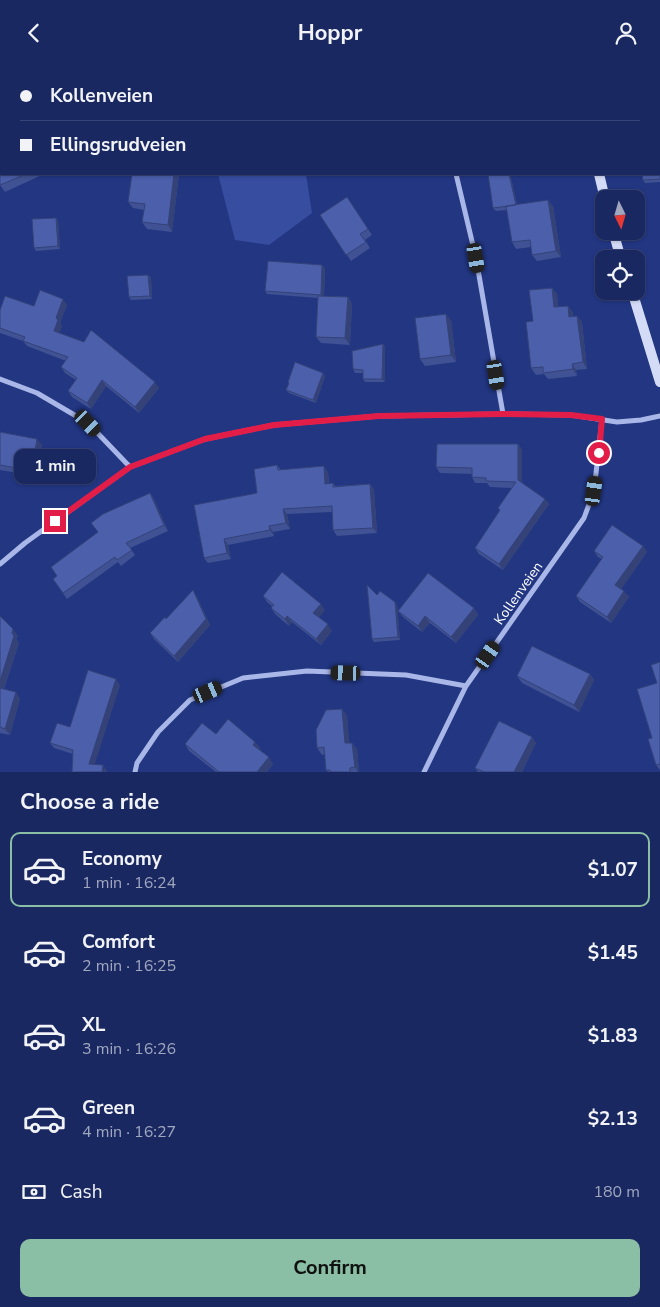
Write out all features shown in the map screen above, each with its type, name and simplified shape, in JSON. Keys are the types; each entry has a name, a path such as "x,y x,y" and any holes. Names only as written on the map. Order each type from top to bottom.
{"main road":[{"path":"600,175 603,190"},
{"path":"635,300 660,382"}],"street":[{"path":"456,175 476,258 503,414"},
{"path":"0,379 38,393 88,423 130,467"},
{"path":"0,564 25,543 130,467 205,439 274,425 379,416 571,415 617,422 628,422 660,416"},
{"name":"Kollenveien","path":"424,772 466,686 584,518 594,491 602,419"},
{"path":"135,772 137,763 158,732 190,700 243,678 307,671 406,675 466,686"}],"shaded area":[{"path":"218,175 306,175 312,213 269,245 235,240"}],"building":[{"path":"0,175 24,175 0,185"},
{"path":"132,175 174,175 168,225 142,222 145,204 128,202"},
{"path":"488,175 509,175 516,205 493,208"},
{"path":"642,175 660,175 660,179 643,180"},
{"path":"347,197 368,229 360,234 366,242 346,255 320,215"},
{"path":"548,200 556,251 532,255 530,240 512,242 506,206"},
{"path":"56,218 58,246 34,248 32,219"},
{"path":"268,261 322,265 321,295 265,291"},
{"path":"148,275 150,296 129,297 127,276"},
{"path":"552,288 554,307 568,306 569,317 577,316 583,362 572,364 573,369 543,373 543,367 531,368 526,322 533,321 529,290"},
{"path":"40,290 63,299 56,318 58,320 54,331 84,342 91,330 155,382 135,407 102,380 87,403 68,391 77,378 61,367 68,357 23,341 25,337 0,328 0,310 5,296 34,306"},
{"path":"318,296 348,297 345,338 316,337"},
{"path":"446,314 451,355 420,359 415,318"},
{"path":"383,344 382,379 363,379 363,370 353,369 352,351"},
{"path":"295,362 323,373 313,400 286,390"},
{"path":"0,432 37,439 32,471 0,465"},
{"path":"437,444 518,444 518,480 545,499 499,564 475,548 500,510 498,508 516,482 486,481 486,478 472,477 472,468 436,467"},
{"path":"277,465 278,470 324,466 325,484 333,483 333,487 370,484 373,528 333,530 332,506 283,509 286,523 269,526 270,530 224,539 227,553 204,558 194,505 257,493 254,469"},
{"path":"150,493 164,525 126,543 132,550 117,560 115,557 63,593 53,579 57,576 51,567 98,532 91,523 103,514"},
{"path":"612,525 643,546 615,585 624,591 607,617 576,596 603,557 594,551"},
{"path":"282,572 321,604 313,613 328,624 316,639 287,616 285,619 271,608 274,605 263,596"},
{"path":"428,573 474,608 451,637 425,616 418,626 398,611"},
{"path":"367,585 377,595 380,591 395,602 398,637 372,639"},
{"path":"193,590 206,619 174,656 150,633"},
{"path":"0,616 13,629 12,633 14,636 0,681"},
{"path":"532,646 590,674 574,705 517,676"},
{"path":"660,662 660,764 656,765 648,739 652,738 637,689 657,683 651,665"},
{"path":"88,670 116,679 89,764 103,765 102,772 72,772 73,750 50,743 57,723 70,727"},
{"path":"0,688 16,692 5,729 0,727"},
{"path":"342,709 345,743 352,743 355,767 350,768 350,772 331,772 326,770 324,747 317,748 316,730 326,710"},
{"path":"228,719 255,742 253,745 269,757 257,772 219,772 185,744 202,723 216,734"},
{"path":"499,721 532,737 514,772 484,772 475,768"}],"route":[{"path":"55,521 130,467 205,439 274,425 379,416 503,414 585,416 602,419 599,453"}]}
